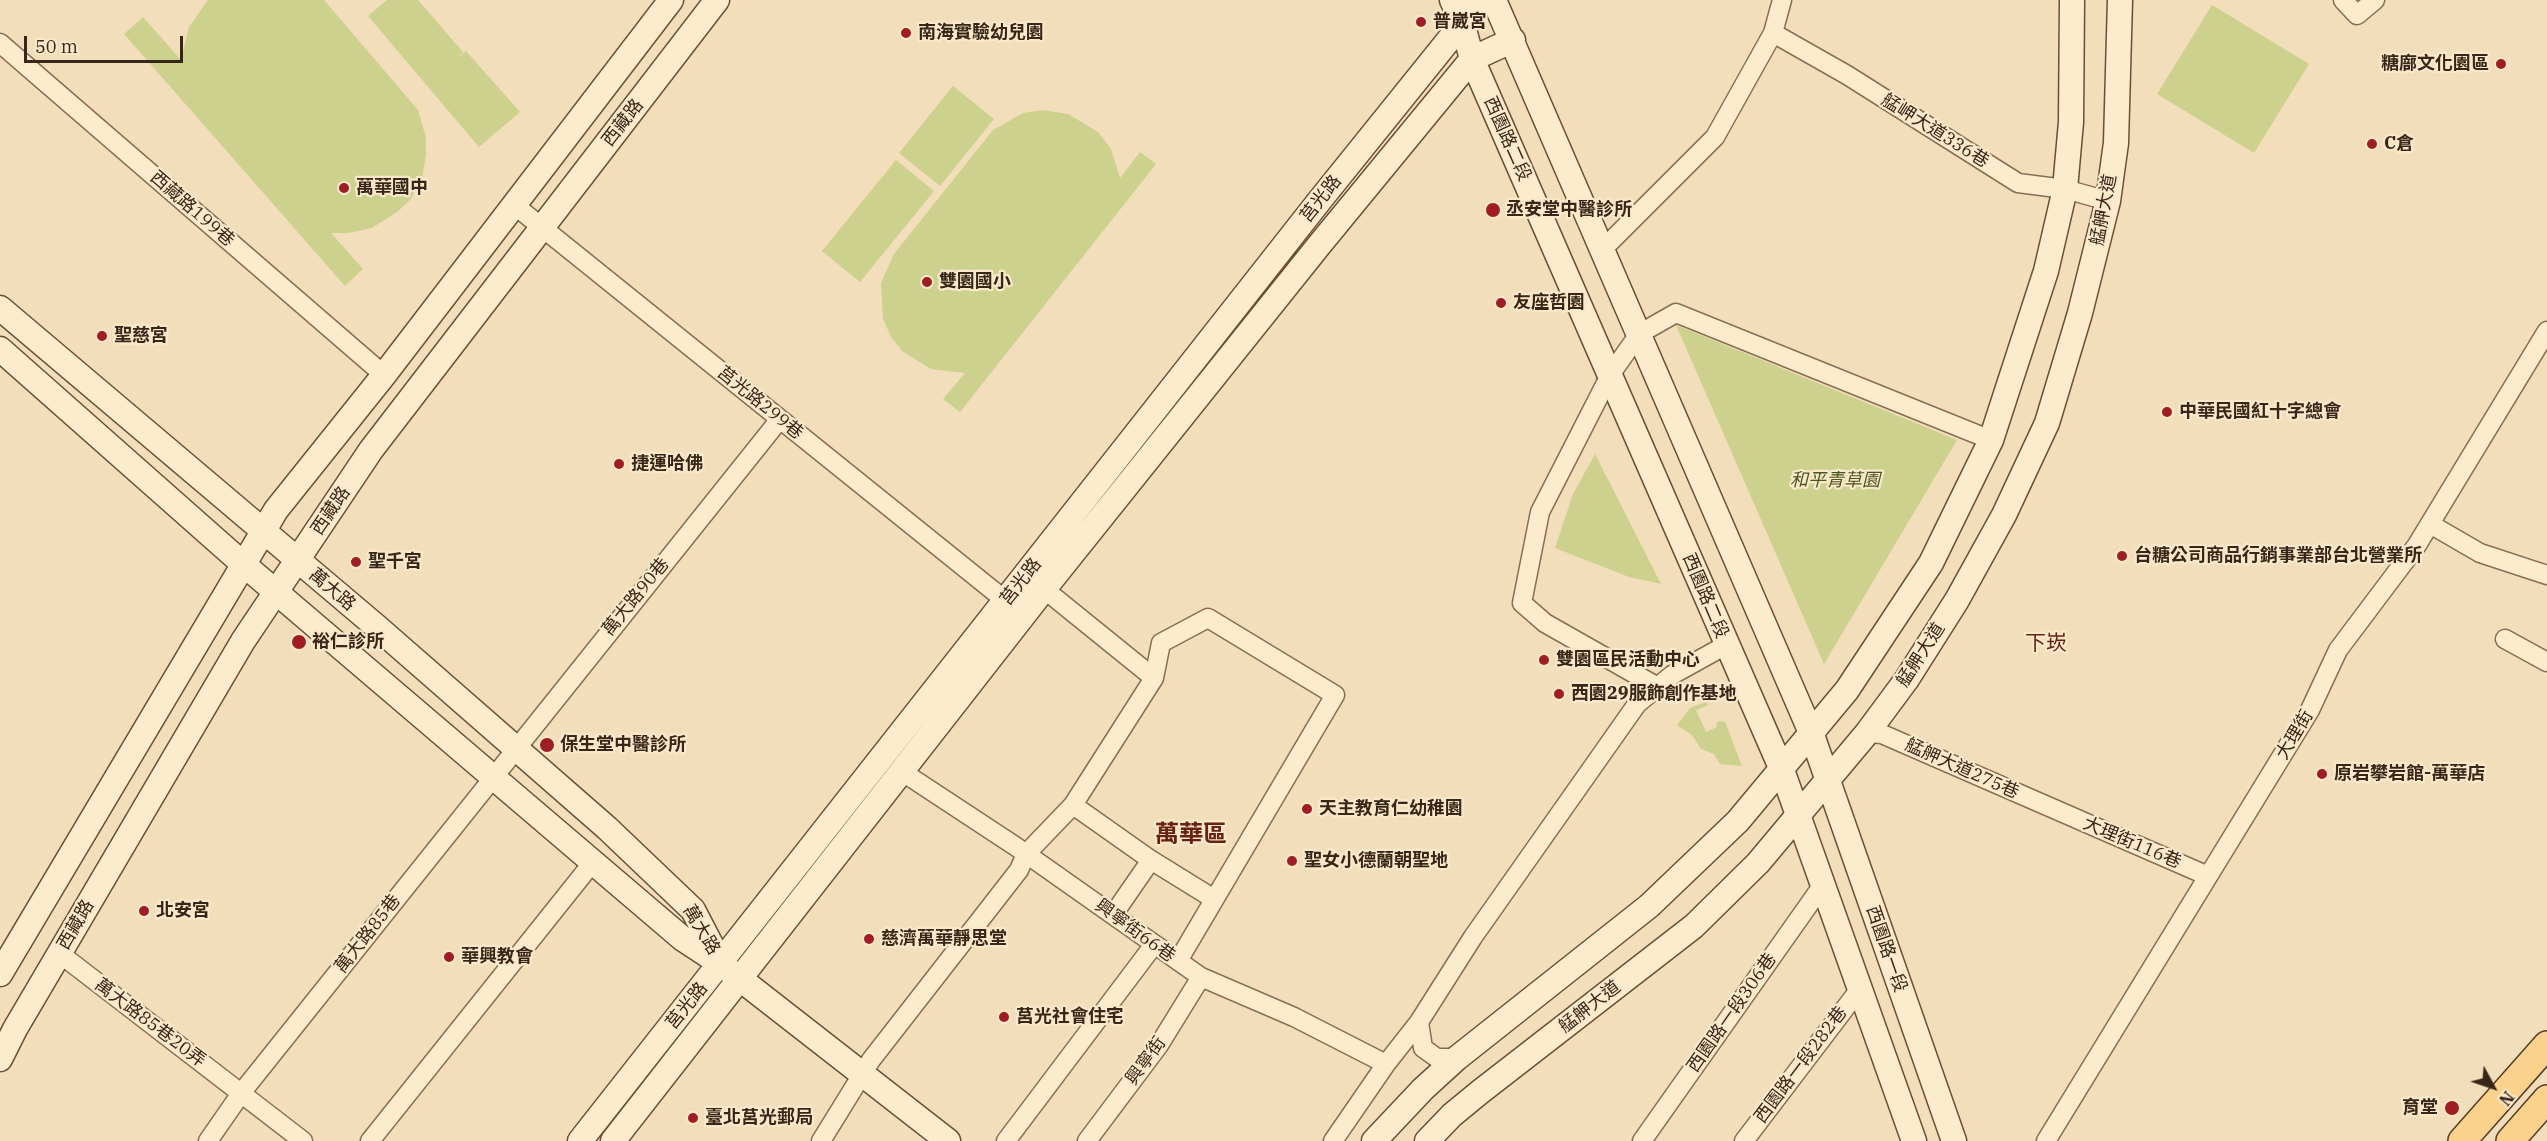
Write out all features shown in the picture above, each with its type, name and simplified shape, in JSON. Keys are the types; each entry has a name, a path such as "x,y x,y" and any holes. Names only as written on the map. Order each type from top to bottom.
{"main road":[{"name":"西藏路","path":"0,974 243,563 286,496 384,375 671,0"},
{"name":"西藏路","path":"0,1059 59,953 243,641 371,450 717,0"},
{"name":"西園路二段","path":"1452,0 1462,22 1472,59 1782,770 1799,816"},
{"name":"莒光路","path":"580,1141 1481,0"},
{"path":"1494,0 1815,746"},
{"path":"1374,1141 1423,1089 1457,1058 1649,906 1738,821 1782,770 1815,746 1847,690 1931,563 1991,440 2043,284 2065,189 2071,122 2072,0"},
{"name":"艋舺大道","path":"1427,1141 1452,1115 1480,1092 1694,926 1758,863 1867,733 1907,679 1957,600 2004,515 2047,423 2080,313 2108,201 2117,132 2120,0"},
{"path":"1472,59 1513,40"},
{"name":"莒光路","path":"613,1141 1044,589 1472,59"},
{"name":"萬大路","path":"0,308 263,530 607,828 693,910 721,964"},
{"name":"萬大路","path":"0,349 243,563 683,939 721,964 948,1141"},
{"name":"西園路一段","path":"1815,746 1954,1141"},
{"path":"1799,816 1914,1141"},
{"path":"2462,1141 2547,1045"},
{"path":"2510,1141 2547,1099"}],"street":[{"path":"1602,250 1715,137 1773,33 1782,0"},
{"path":"2343,0 2357,15 2375,0"},
{"name":"艋岬大道336巷","path":"1773,33 1847,75 2018,183 2065,189 2108,201"},
{"name":"西藏路199巷","path":"0,43 384,375"},
{"name":"莒光路299巷","path":"513,204 1006,601"},
{"path":"1656,686 1545,623 1522,603 1540,512 1610,375 1639,334 1676,313 1991,440"},
{"name":"大理街","path":"2046,1141 2310,710 2338,650 2417,545 2547,331"},
{"name":"萬大路90巷","path":"495,777 780,419"},
{"path":"2430,524 2480,553 2547,575"},
{"path":"1044,589 1154,678"},
{"path":"821,1141 862,1073 1019,870 1026,854 1073,805 1154,678 1161,643 1208,618 1335,695 1178,962"},
{"path":"2505,639 2547,662"},
{"path":"1333,1141 1386,1064 1419,1022 1473,937 1637,704 1656,686 1726,645"},
{"name":"艋舺大道275巷","path":"1867,733 1882,734 2055,810"},
{"name":"興寧街66巷","path":"901,771 1026,854 1153,946 1201,977 1294,1017 1386,1064"},
{"name":"萬大路85巷","path":"208,1141 242,1092 495,777"},
{"path":"1073,805 1151,860 1214,899"},
{"name":"大理街116巷","path":"2055,810 2208,876"},
{"path":"1113,915 1151,860"},
{"path":"370,1141 593,862"},
{"name":"西園路一段306巷","path":"1642,1141 1822,886"},
{"path":"1006,1141 1153,946"},
{"name":"萬大路85巷20弄","path":"59,953 303,1141"},
{"name":"興寧街","path":"1087,1141 1159,1045 1201,977"},
{"name":"西園路一段282巷","path":"1744,1141 1859,990"},
{"path":"1419,1022 1423,1048 1437,1058 1457,1058"}],"green space":[{"path":"208,0 324,0 418,110 426,138 426,154 422,179 410,200 397,212 372,228 348,233 331,233 363,269 345,286 124,34 143,17 181,60 189,27"},
{"path":"387,0 418,0 463,52 456,59 466,51 520,112 479,147 368,16"},
{"path":"2212,5 2309,64 2254,153 2157,94"},
{"path":"953,86 994,119 940,186 899,153"},
{"path":"1043,110 1068,114 1098,132 1111,149 1120,178 1140,152 1156,164 960,412 943,399 965,373 931,369 902,351 891,337 883,319 881,283 894,254 993,130 1023,113"},
{"path":"896,160 934,191 860,282 822,251"},
{"name":"和平青草園","path":"1676,325 1957,440 1824,664"},
{"path":"1595,454 1661,584 1629,577 1555,548 1573,494"},
{"path":"1706,702 1708,705 1696,710 1706,732 1717,727 1716,723 1725,722 1742,766 1720,764 1714,754 1701,749 1692,735 1677,725 1690,708"}],"place":[{"name":"普崴宮","path":"1421,22"},
{"name":"南海實驗幼兒園","path":"906,33"},
{"name":"糖廍文化園區","path":"2501,64"},
{"name":"C倉","path":"2372,144"},
{"name":"萬華國中","path":"344,188"},
{"name":"丞安堂中醫診所","path":"1493,210"},
{"name":"雙園國小","path":"927,282"},
{"name":"友座哲園","path":"1501,303"},
{"name":"聖慈宮","path":"102,336"},
{"name":"中華民國紅十字總會","path":"2167,412"},
{"name":"捷運哈佛","path":"619,464"},
{"name":"台糖公司商品行銷事業部台北營業所","path":"2122,556"},
{"name":"聖千宮","path":"356,562"},
{"name":"裕仁診所","path":"299,642"},
{"name":"雙園區民活動中心","path":"1544,660"},
{"name":"西園29服飾創作基地","path":"1559,694"},
{"name":"保生堂中醫診所","path":"547,745"},
{"name":"原岩攀岩館-萬華店","path":"2322,774"},
{"name":"天主教育仁幼稚園","path":"1307,809"},
{"name":"聖女小德蘭朝聖地","path":"1292,861"},
{"name":"北安宮","path":"144,911"},
{"name":"慈濟萬華靜思堂","path":"869,939"},
{"name":"華興教會","path":"449,957"},
{"name":"莒光社會住宅","path":"1004,1017"},
{"name":"育堂","path":"2452,1108"},
{"name":"臺北莒光郵局","path":"693,1118"}],"district":[{"name":"下崁","path":"2046,644"},
{"name":"萬華區","path":"1191,835"}]}
